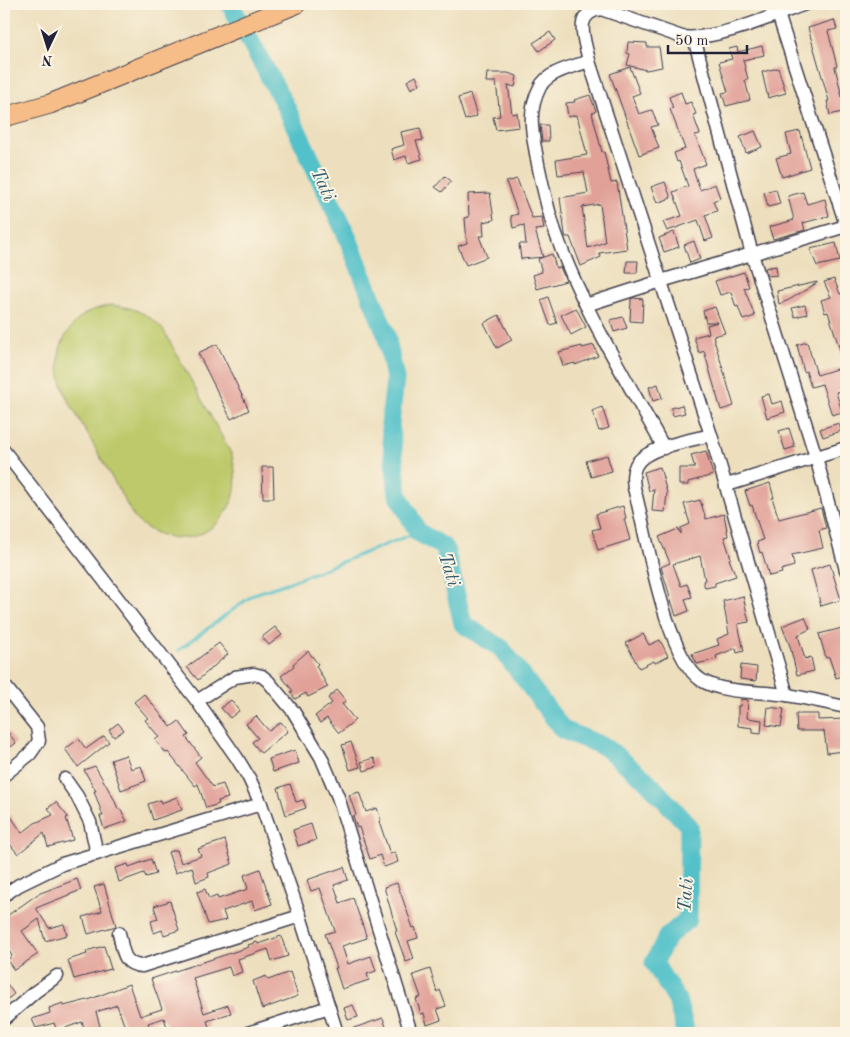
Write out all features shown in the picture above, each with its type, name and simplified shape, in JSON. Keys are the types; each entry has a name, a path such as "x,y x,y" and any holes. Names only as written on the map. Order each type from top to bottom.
{"main road":[{"path":"4,117 50,104 296,4"}],"street":[{"path":"786,695 711,435 589,61 582,27 583,19 588,13 601,9 682,37 694,38 715,35 805,4"},
{"path":"586,306 661,280 846,225 778,14"},
{"path":"694,38 752,254 816,457 846,570"},
{"path":"589,61 549,76 540,86 532,109 530,124 542,184 555,232 586,306 664,448"},
{"path":"711,435 664,448 640,460 633,473 660,597 680,653 693,672 709,683 729,689 786,695 846,707"},
{"path":"726,485 846,448"},
{"path":"4,451 197,701 249,778 261,804 338,1033"},
{"path":"197,701 235,677 254,674 262,676 268,681 293,711 321,757 338,797 411,1033"},
{"path":"4,685 37,727 39,741 30,754 4,775"},
{"path":"64,779 90,822 97,854"},
{"path":"4,895 19,885 62,864 261,804"},
{"path":"119,933 126,960 131,964 142,966 300,916"},
{"path":"4,1019 57,976"},
{"path":"248,1033 329,1007"}],"green space":[{"path":"110,305 134,309 147,315 164,331 232,455 236,482 235,493 225,513 215,525 203,533 190,537 176,538 148,529 135,519 66,396 59,370 61,345 79,318 96,309"}],"building":[{"path":"834,20 837,29 828,31 837,66 835,67 842,97 846,96 846,111 830,115 827,101 829,101 808,28"},
{"path":"550,32 555,40 539,51 533,43"},
{"path":"628,42 647,43 647,47 659,47 662,67 646,70 627,65 630,54 627,53"},
{"path":"762,46 764,55 743,60 748,79 745,80 750,100 726,106 722,93 728,92 719,62 732,59 729,49 737,47 738,52"},
{"path":"630,67 640,93 632,96 639,114 652,110 658,125 651,127 659,148 639,155 610,74"},
{"path":"778,68 786,93 768,98 762,72"},
{"path":"487,73 508,73 517,76 515,87 508,85 512,114 517,113 519,127 496,130 493,117 500,116 496,82 486,82"},
{"path":"416,76 420,84 411,89 407,81"},
{"path":"681,92 685,104 691,102 696,114 693,115 700,134 695,135 706,164 693,169 700,190 715,184 720,198 713,201 717,211 705,215 713,238 705,241 698,220 667,231 663,222 682,216 673,192 688,186 674,153 685,149 670,109 673,108 669,97"},
{"path":"470,94 477,116 465,120 458,98"},
{"path":"590,95 596,111 592,113 611,183 617,182 627,249 599,253 601,257 581,266 570,237 566,237 565,234 560,198 588,193 584,172 558,175 556,160 587,155 577,115 568,117 566,103 575,102 574,100","holes":["600,204 605,242 588,248 582,207"]},
{"path":"540,125 548,125 549,141 542,141"},
{"path":"420,128 423,140 416,141 422,159 408,163 406,156 394,160 391,149 404,145 401,132"},
{"path":"755,131 762,147 746,153 740,137"},
{"path":"800,131 810,168 782,177 776,158 791,154 786,134"},
{"path":"445,176 451,181 442,192 435,187"},
{"path":"517,179 532,218 542,217 544,229 535,230 543,257 521,259 519,244 526,244 524,225 513,228 511,216 518,214 506,182"},
{"path":"665,182 671,198 657,203 651,187"},
{"path":"776,189 780,204 768,207 764,192"},
{"path":"803,192 807,204 825,199 829,216 803,223 805,230 773,239 769,227 794,220 788,196"},
{"path":"490,193 494,220 483,222 484,236 479,236 487,257 466,265 458,246 467,243 465,218 469,217 468,194"},
{"path":"674,232 679,247 664,252 659,238"},
{"path":"694,241 700,259 690,263 684,245"},
{"path":"836,243 840,261 817,266 810,249"},
{"path":"552,254 556,268 560,267 566,281 537,289 533,275 542,272 538,259"},
{"path":"627,261 638,261 637,273 626,273"},
{"path":"776,266 777,275 768,276 765,268"},
{"path":"744,272 749,287 744,288 755,316 743,320 731,292 720,295 715,281"},
{"path":"834,279 840,294 844,293 846,300 846,363 844,363 828,312 825,313 821,300 831,297 824,282"},
{"path":"817,282 789,300 779,304 777,291"},
{"path":"548,297 557,323 550,325 541,300"},
{"path":"631,299 643,299 642,322 630,321"},
{"path":"805,305 807,314 795,317 792,308"},
{"path":"715,307 725,333 713,336 734,406 721,410 704,351 699,353 694,337 709,333 707,325 718,322 706,322 703,311"},
{"path":"576,308 586,327 571,335 561,315"},
{"path":"499,315 512,340 497,348 484,323"},
{"path":"623,317 627,328 614,332 610,320"},
{"path":"807,342 817,375 846,366 846,389 836,392 842,412 832,415 822,384 811,387 806,371 804,372 797,345"},
{"path":"217,344 249,410 231,419 198,353"},
{"path":"594,345 598,356 575,365 575,363 563,366 559,352"},
{"path":"658,384 662,398 653,401 649,387"},
{"path":"769,394 772,404 782,401 785,412 767,418 761,396"},
{"path":"682,405 685,413 673,416 671,408"},
{"path":"602,407 609,428 599,431 592,411"},
{"path":"839,423 841,431 823,437 820,429"},
{"path":"789,428 795,447 785,450 779,431"},
{"path":"706,451 713,475 688,482 688,485 679,485 679,468 695,468 691,455"},
{"path":"607,455 612,471 591,477 586,461"},
{"path":"262,467 273,467 274,498 263,498"},
{"path":"660,467 667,493 665,512 652,511 654,489 649,491 644,472"},
{"path":"770,483 774,498 772,498 779,519 821,508 826,528 819,530 823,548 792,555 794,566 781,570 782,573 769,576 757,542 763,540 752,505 750,506 745,491"},
{"path":"700,500 706,519 724,514 728,536 724,537 731,558 729,559 736,576 715,583 715,586 705,588 700,556 673,564 681,586 687,584 692,597 685,599 689,611 676,616 661,567 670,563 659,537 678,529 681,534 681,528 690,524 684,504"},
{"path":"623,506 626,518 624,519 630,540 598,550 592,530 600,528 596,514"},
{"path":"830,564 841,600 821,606 811,570"},
{"path":"743,596 749,622 738,624 744,651 737,653 736,648 716,656 717,659 697,664 692,654 719,645 717,639 729,634 723,601"},
{"path":"805,617 810,629 798,635 805,659 811,657 814,671 797,675 790,646 782,626"},
{"path":"275,627 282,635 269,645 262,637"},
{"path":"846,627 846,675 836,678 829,657 826,658 819,634"},
{"path":"643,634 649,645 660,640 668,656 639,668 626,643"},
{"path":"219,643 228,654 198,680 187,667"},
{"path":"308,651 318,664 316,666 328,687 308,697 306,693 295,699 291,692 293,691 281,676"},
{"path":"741,665 757,667 756,681 740,679"},
{"path":"337,690 346,701 342,704 355,720 339,733 327,718 320,723 315,716 332,703 328,698"},
{"path":"144,694 171,727 179,721 189,735 186,737 201,757 195,762 213,787 223,784 228,798 218,801 219,804 206,808 198,784 195,786 168,752 166,753 155,740 159,737 145,720 148,718 134,702"},
{"path":"741,699 748,700 747,718 762,720 761,734 753,733 753,728 738,726 738,706 740,706"},
{"path":"231,700 239,711 230,718 221,708"},
{"path":"768,707 784,709 781,727 766,725"},
{"path":"796,714 818,714 818,720 846,719 846,737 841,738 843,751 827,753 824,731 797,731"},
{"path":"256,716 269,731 281,722 288,731 261,753 252,742 258,738 246,724"},
{"path":"118,723 124,730 114,737 109,730"},
{"path":"4,727 16,743 4,752"},
{"path":"104,736 109,742 78,767 65,749 79,739 86,749"},
{"path":"351,742 360,767 350,770 342,745"},
{"path":"295,750 299,763 273,772 269,759"},
{"path":"126,755 131,769 141,766 146,781 121,790 111,760"},
{"path":"374,758 377,767 364,771 361,762"},
{"path":"95,766 118,809 120,809 127,821 104,829 100,816 103,816 94,791 96,791 84,770"},
{"path":"290,784 296,802 303,800 306,808 286,815 278,788"},
{"path":"359,792 366,812 377,808 381,820 379,821 390,854 395,852 398,862 384,867 380,855 370,859 359,827 357,828 353,816 356,815 349,795"},
{"path":"177,797 182,810 153,820 148,804 160,800 161,803"},
{"path":"56,802 68,817 66,818 73,840 48,847 44,833 18,854 4,837 4,819 10,815 22,833 35,823 53,815 48,808"},
{"path":"311,824 316,840 298,846 293,830"},
{"path":"225,840 232,864 208,873 209,877 196,882 192,867 175,873 168,852 177,850 181,863 201,856 198,849"},
{"path":"151,859 156,874 146,877 144,873 119,882 115,868 128,864 129,867"},
{"path":"344,867 348,880 334,885 340,903 353,898 367,938 342,946 348,964 371,956 376,971 367,974 369,980 342,989 325,934 335,931 320,888 311,891 307,880"},
{"path":"260,869 272,904 255,910 252,901 223,911 226,920 208,924 197,892 205,889 209,899 217,896 218,899 248,889 244,875"},
{"path":"77,879 81,890 36,908 49,928 64,924 67,935 45,941 39,919 22,931 38,954 14,970 7,960 12,956 4,942 4,918 38,894"},
{"path":"397,883 418,938 408,941 414,959 406,962 395,932 397,931 384,887"},
{"path":"104,884 116,926 88,934 83,917 102,911 94,887"},
{"path":"170,901 179,930 164,935 162,930 154,933 151,921 158,919 154,906"},
{"path":"281,936 288,956 272,961 268,949 238,959 242,972 232,976 229,967 193,978 204,1013 228,1005 231,1013 207,1021 209,1027 190,1033 169,1033 164,1018 148,1023 152,1033 127,1033 117,1005 96,1012 102,1033 85,1033 82,1022 57,1031 54,1023 36,1028 32,1019 50,1013 49,1008 63,1003 64,1006 91,999 129,984 140,1016 162,1009 151,979 249,947 248,945 257,942 258,944"},
{"path":"104,946 111,969 74,979 68,960 87,954 86,951"},
{"path":"430,969 437,992 440,990 446,1006 437,1009 441,1020 427,1025 424,1013 421,1014 416,999 421,997 413,975"},
{"path":"290,972 298,996 262,1009 253,981 266,976 268,980"},
{"path":"4,980 14,994 4,1002"},
{"path":"353,1005 358,1017 348,1020 344,1008"},
{"path":"383,1018 388,1033 345,1033 345,1031"}],"waterway":[{"name":"Tati","path":"230,4 286,107 347,236 386,334 395,379 390,424 398,495 418,532 445,548 463,624 501,648 563,730 605,747 646,780 689,826 688,919 667,937 654,963 677,1000 686,1033"},
{"path":"179,650 254,594 293,581 418,532"}]}
